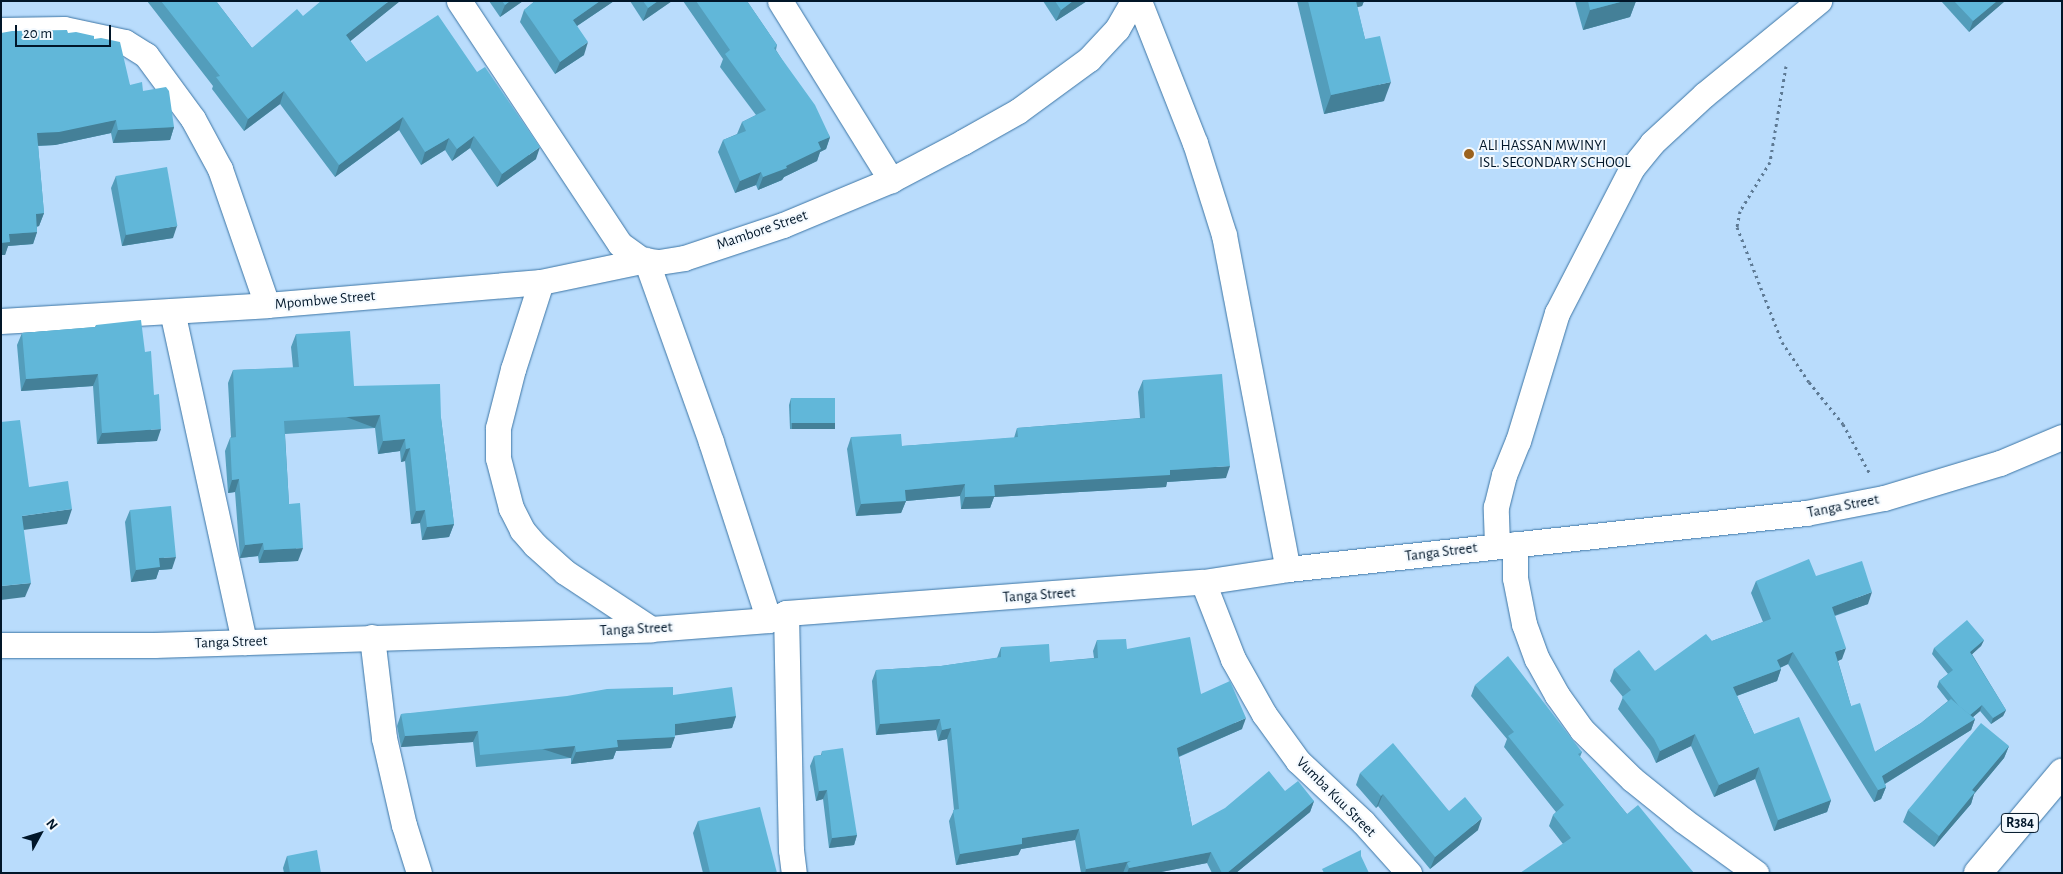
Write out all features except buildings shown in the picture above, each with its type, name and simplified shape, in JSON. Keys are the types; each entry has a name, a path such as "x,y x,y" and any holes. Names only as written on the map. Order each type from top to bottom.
{"main road":[{"name":"R384","path":"1978,873 2062,773"}],"street":[{"name":"Mambore Street","path":"459,1 620,244 636,257 659,262 684,258 765,231 891,180 1018,111 1089,59 1117,29 1133,2"},
{"path":"780,1 891,180"},
{"path":"1756,873 1676,815 1632,779 1582,730 1557,695 1537,659 1524,624 1515,578 1496,507 1504,476 1518,441 1557,313 1632,168 1652,143 1704,95 1819,1"},
{"path":"1133,2 1195,143 1224,235 1288,569"},
{"path":"1,30 64,29 125,42 146,55 193,118 220,169 267,305"},
{"name":"Mpombwe Street","path":"1,321 267,305 541,282 646,260"},
{"path":"646,260 711,442 778,617 791,850 794,873"},
{"path":"541,282 498,428 498,458 510,508 522,530 535,546 565,572 651,629"},
{"path":"172,311 244,642"},
{"name":"Tanga Street","path":"1,645 154,645 651,629 1203,582 1288,569 1806,513 1884,498 2000,464 2062,437"},
{"name":"Vumba Kuu Street","path":"1203,582 1233,659 1264,714 1298,761 1363,822 1409,873"},
{"path":"372,637 384,738 404,826 419,873"}],"path":[{"path":"1794,23 1770,162 1740,211 1737,227 1782,342 1809,382 1843,424 1884,498"}],"place":[{"name":"ALI HASSAN MWINYI ISL. SECONDARY SCHOOL","path":"1469,154"}]}
